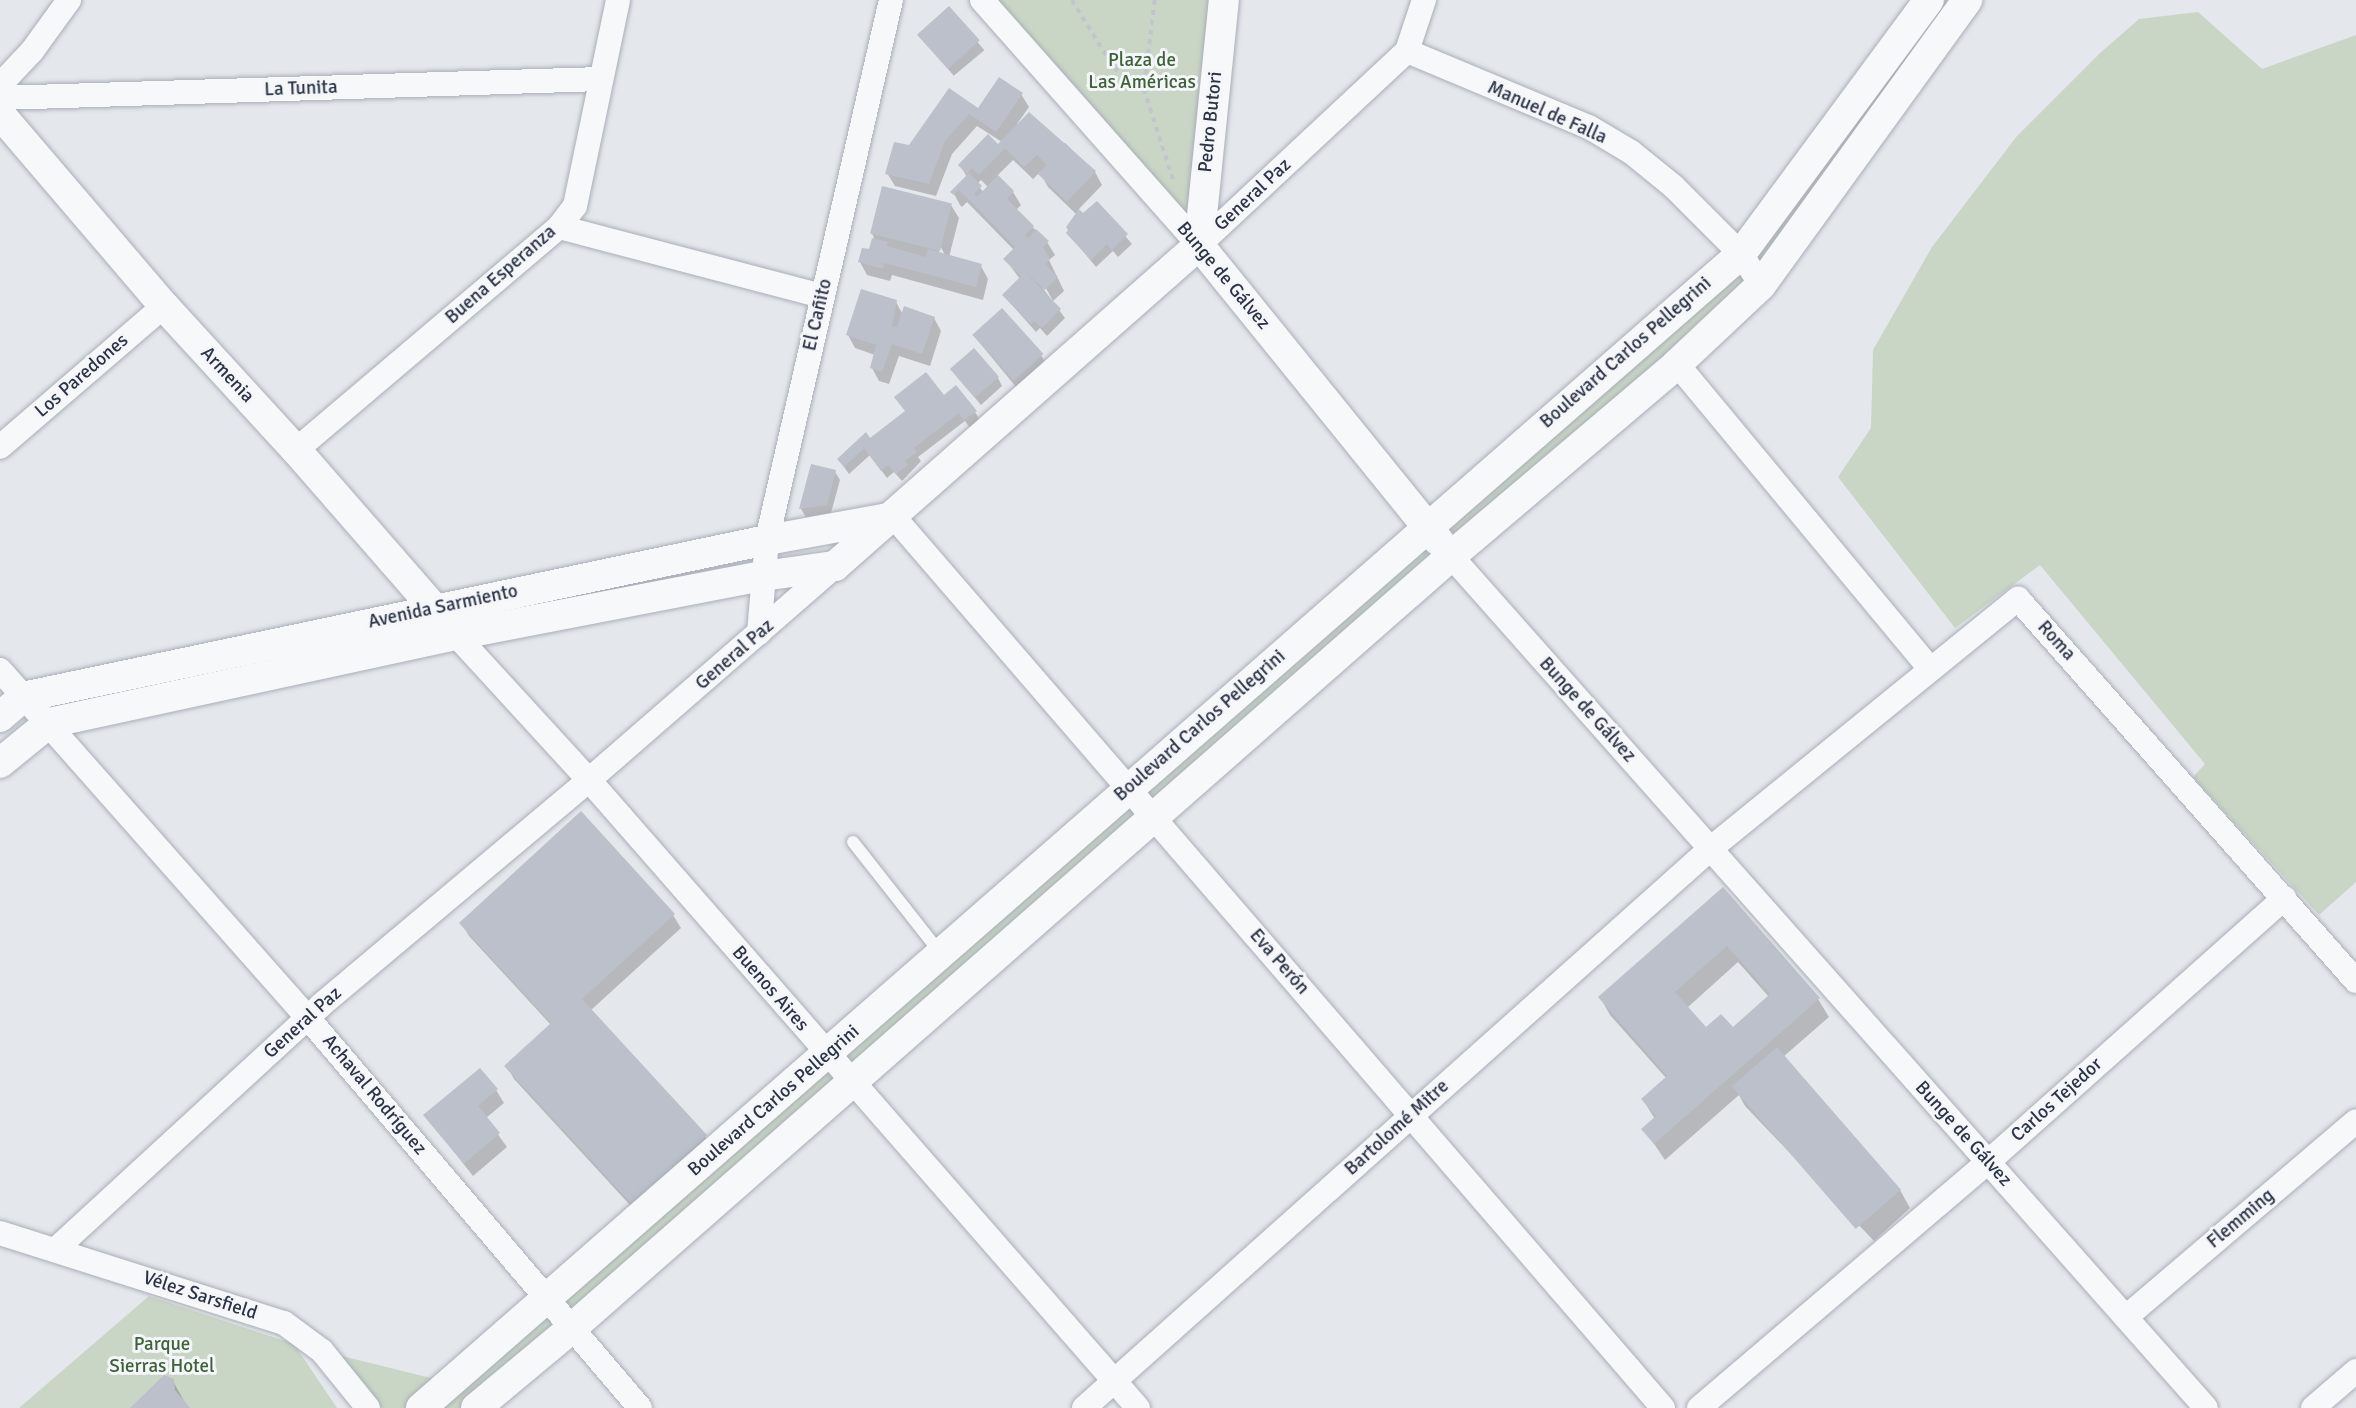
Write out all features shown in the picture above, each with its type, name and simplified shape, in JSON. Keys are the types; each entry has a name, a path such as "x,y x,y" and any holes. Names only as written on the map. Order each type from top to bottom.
{"street":[{"path":"0,85 32,51 69,0"},
{"name":"Buena Esperanza","path":"296,450 559,227 575,206 618,0"},
{"name":"El Cañito","path":"760,634 767,540 891,0"},
{"name":"Bunge de Gálvez","path":"982,0 1199,245 1451,556 2206,1408"},
{"name":"Pedro Butori","path":"1199,245 1224,0"},
{"path":"1407,51 1424,0"},
{"name":"Boulevard Carlos Pellegrini","path":"421,1408 548,1300 1427,526 1741,254 1929,0"},
{"name":"Boulevard Carlos Pellegrini","path":"476,1408 506,1394 572,1328 1451,556 1677,364 1761,285 1967,0"},
{"name":"General Paz","path":"55,1250 308,1018 894,517 1199,245 1407,51"},
{"name":"Manuel de Falla","path":"1407,51 1589,127 1631,152 1674,187 1741,254 1761,285"},
{"name":"La Tunita","path":"0,98 601,79"},
{"name":"Armenia","path":"0,114 164,306 296,450 456,635"},
{"path":"559,227 822,296"},
{"name":"Los Paredones","path":"0,447 164,306"},
{"path":"1677,364 1930,669"},
{"name":"Avenida Sarmiento","path":"23,696 767,540 894,517"},
{"name":"Eva Perón","path":"894,517 1413,1114 1663,1408"},
{"name":"Avenida Sarmiento","path":"0,764 49,723 456,635 763,576 835,566"},
{"name":"Roma","path":"1710,849 2018,598 2356,981"},
{"name":"Buenos Aires","path":"456,635 589,780 1138,1408"},
{"name":"Achaval Rodríguez","path":"0,670 308,1018 640,1408"},
{"path":"0,717 23,696"},
{"name":"Bartolomé Mitre","path":"1084,1408 1710,849"},
{"name":"Carlos Tejedor","path":"1699,1408 1988,1162 2284,898"},
{"name":"Flemming","path":"2126,1317 2356,1121"},
{"name":"Vélez Sarsfield","path":"0,1233 284,1323 322,1351 368,1408"},
{"path":"2313,1408 2356,1371"}],"lane":[{"path":"853,842 941,954"}],"path":[{"path":"1072,0 1114,68 1144,89"},
{"path":"1155,0 1144,89 1177,190"}],"green space":[{"name":"Plaza de Las Américas","path":"983,0 1224,0 1199,245"},
{"path":"1929,0 1967,0 1761,285 851,1081 827,1052 1741,254"},
{"path":"2198,12 2262,69 2356,35 2356,882 2319,915 2193,777 2205,764 2040,565 1955,628 1838,477 1871,428 1873,350 1932,247 2017,136 2099,54 2139,19"},
{"path":"826,1054 849,1084 577,1320 559,1296"},
{"name":"Parque Sierras Hotel","path":"149,1296 294,1344 337,1408 19,1408"},
{"path":"543,1308 558,1327 461,1408 427,1408"},
{"path":"338,1355 443,1381 412,1408 382,1408"}],"building":[{"path":"949,6 980,40 948,69 917,35"},
{"path":"999,77 1023,93 996,132 969,114 945,141 929,184 885,174 894,142 909,145 949,88 978,108"},
{"path":"1029,112 1096,171 1067,202 1038,174 1047,165 1037,155 1024,167 1005,148 979,175 972,168 967,174 958,165 988,134 998,144"},
{"path":"969,173 982,186 974,194 977,197 998,175 1014,191 1007,199 1034,226 1025,235 1028,238 1036,229 1049,241 1043,247 1050,259 1045,264 1058,277 1045,290 1024,271 1061,309 1042,328 1034,321 1031,324 1002,295 1021,276 1003,259 1015,247 959,190 954,195 950,192"},
{"path":"882,186 952,203 940,251 870,234"},
{"path":"1097,201 1128,234 1112,250 1107,244 1091,260 1066,233 1066,227 1079,209 1083,213"},
{"path":"872,238 888,242 887,246 926,257 928,249 982,264 976,287 884,263 883,269 858,262 862,248 869,249"},
{"path":"861,289 897,300 892,326 897,327 904,306 935,317 922,354 892,344 882,372 870,368 876,345 846,335"},
{"path":"1002,308 1043,354 1014,381 972,335"},
{"path":"974,348 999,377 975,398 950,369"},
{"path":"926,372 944,395 956,385 977,411 964,420 959,413 914,448 917,452 905,461 908,465 896,474 888,465 881,471 864,448 844,467 837,459 866,432 870,438 905,411 894,397"},
{"path":"811,464 836,470 827,505 799,509"},
{"path":"581,811 675,914 582,999 707,1135 632,1204 504,1066 551,1023 459,923"},
{"path":"1723,887 1820,998 1654,1144 1641,1129 1656,1116 1641,1099 1667,1076 1598,997","holes":["1727,946 1770,994 1733,1027 1721,1014 1706,1027 1675,992"]},
{"path":"1777,1047 1901,1190 1856,1229 1732,1086"},
{"path":"480,1068 498,1089 478,1106 500,1133 464,1164 423,1115"},
{"path":"164,1375 174,1379 175,1390 190,1408 130,1408"}]}
